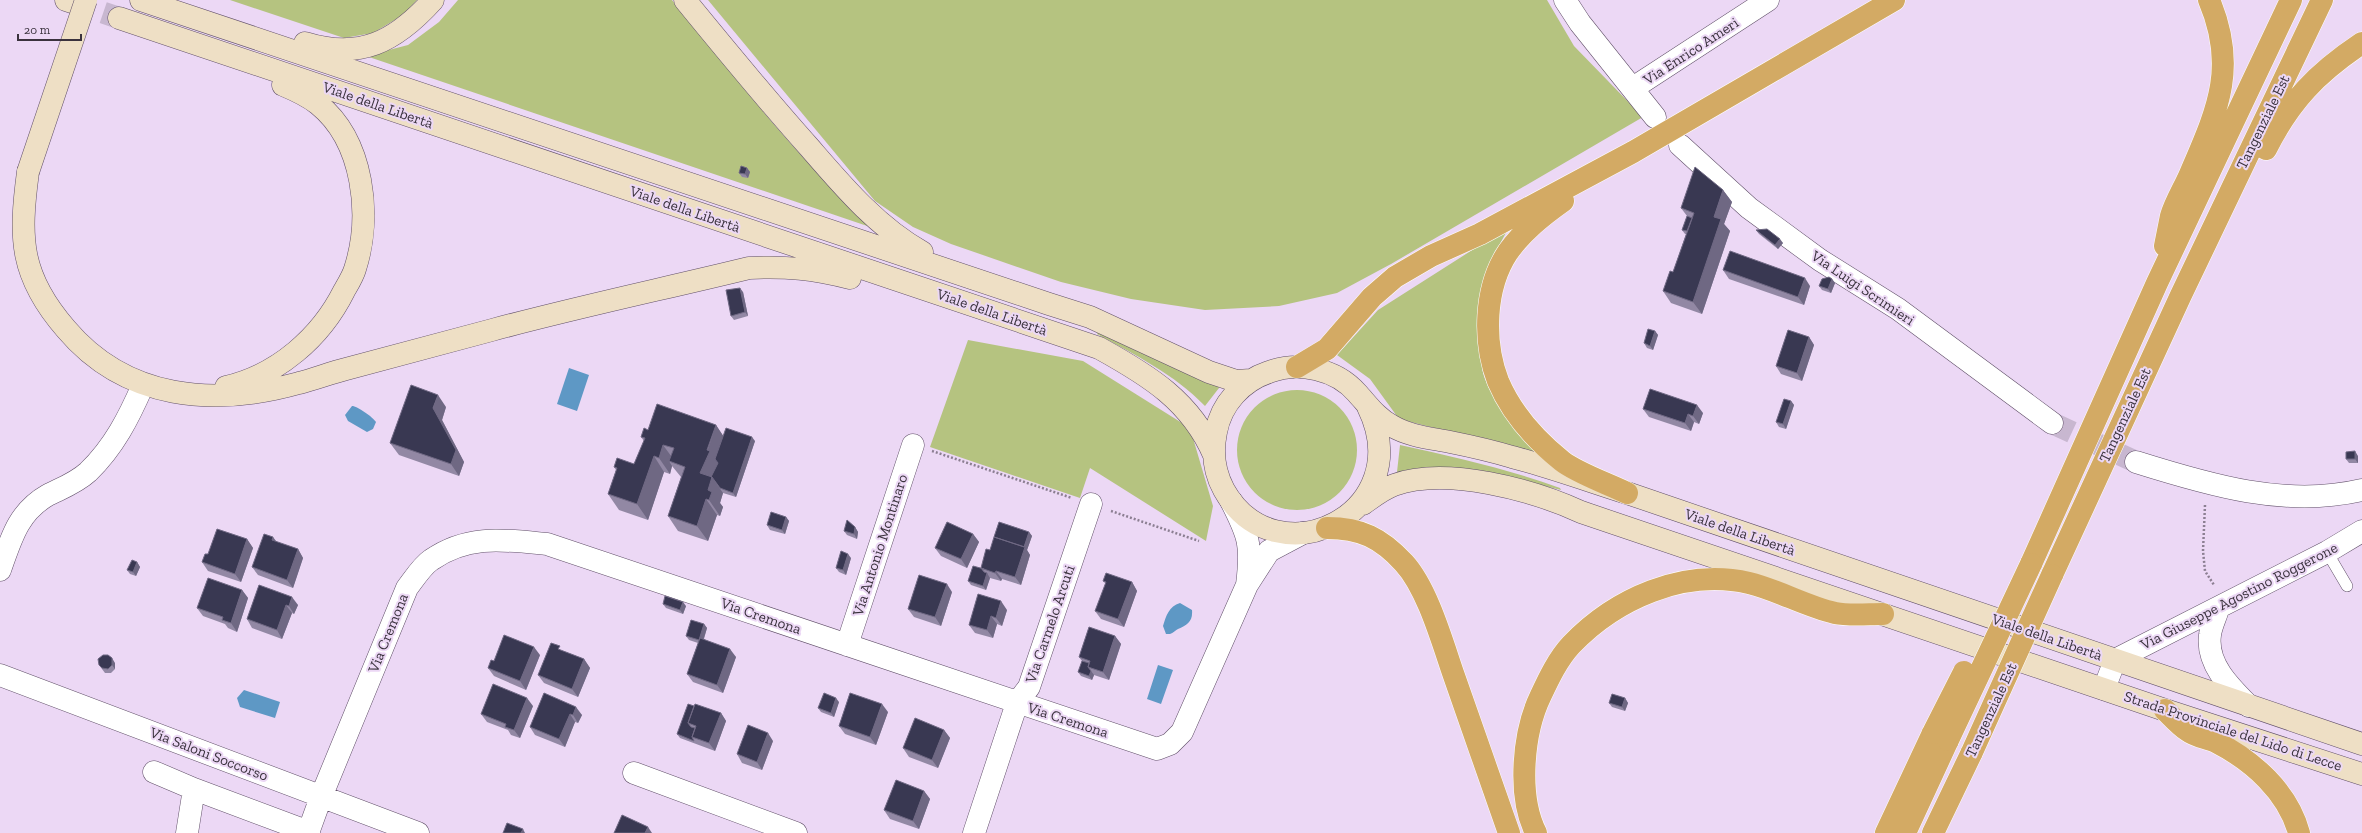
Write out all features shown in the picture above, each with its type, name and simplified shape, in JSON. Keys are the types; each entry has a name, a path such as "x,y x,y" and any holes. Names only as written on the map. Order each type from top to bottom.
{"highway":[{"path":"1297,367 1327,349 1372,297 1395,277 1431,256 1480,234 1633,152 1894,0"},
{"path":"2157,282 2172,215 2215,117 2220,94 2223,45 2218,21 2209,0"},
{"name":"Tangenziale Est","path":"1905,833 1966,668 2011,608 2157,282 2291,0"},
{"name":"Tangenziale Est","path":"1933,833 2015,688 2033,618 2052,574 2181,295 2322,0"},
{"path":"2181,295 2220,243 2277,127 2292,103 2338,59 2362,43"},
{"path":"1627,493 1563,462 1537,439 1515,411 1498,380 1490,348 1488,311 1494,281 1508,253 1527,229 1633,152"},
{"path":"1328,528 1356,529 1368,534 1394,553 1405,564 1415,579 1436,625 1509,833"},
{"path":"1536,833 1525,789 1526,750 1533,712 1549,677 1570,646 1598,621 1629,600 1668,584 1714,580 1748,583 1836,613 1883,614"},
{"path":"2166,710 2188,732 2215,742 2240,755 2268,777 2295,821 2299,833"},
{"path":"1886,833 1940,736"},
{"path":"1950,833 1978,754"}],"main road":[{"name":"Viale della Libertà","path":"141,0 983,281 1090,318 1209,372 1236,381 1251,380"},
{"path":"146,0 324,48 348,50 366,48 392,35 418,16 432,0"},
{"path":"685,0 763,94 872,216 906,244 943,264 983,281"},
{"path":"74,1 28,172 23,212 24,249 33,282 50,311 75,340 102,364 131,381 162,390 194,394 262,391 298,384 342,370 516,324 749,268 784,266 823,271 1044,330"},
{"name":"Viale della Libertà","path":"194,394 234,385 264,373 308,343 326,320 355,270 362,240 364,206 358,172 348,142 333,120 318,104 298,92 119,18 1098,348 1154,381 1182,405 1198,423 1214,454"},
{"name":"Viale della Libertà","path":"2104,689 1581,512 1543,496 1501,486 1455,479 1416,479 1394,485 1328,528 1303,533 1289,533 1260,525 1248,517 1229,498 1220,483 1214,454 1214,440 1222,412 1240,389 1251,380 1268,372 1297,367 1324,371 1342,380 1356,392 1368,406 1392,426 1414,435 1510,456 1627,493 2115,660"},
{"name":"Viale della Libertà","path":"1356,509 1371,490 1379,466 1380,442 1378,429 1368,406"},
{"name":"Strada Provinciale del Lido di Lecce","path":"2115,660 2362,744"},
{"name":"Strada Provinciale del Lido di Lecce","path":"2104,689 2362,774"}],"street":[{"path":"1565,0 1580,23 1655,117"},
{"name":"Via Enrico Ameri","path":"1633,88 1768,0"},
{"name":"Via Luigi Scrimieri","path":"1680,145 1749,208 1820,260 1898,309 2052,424"},
{"path":"0,570 12,537 22,517 32,505 71,484 88,472 126,425 143,384"},
{"name":"Via Antonio Montinaro","path":"848,645 913,445"},
{"path":"2136,462 2216,486 2307,498 2335,496 2362,490"},
{"name":"Via Cremona","path":"1229,498 1248,537 1251,556 1247,585"},
{"name":"Via Carmelo Arcuti","path":"974,833 1017,703 1030,687 1091,504"},
{"name":"Via Giuseppe Agostino Roggerone","path":"2115,660 2218,609 2327,552 2362,531"},
{"name":"Via Cremona","path":"309,833 321,797 407,588 430,560 462,544 496,539 547,544 1157,749 1170,744 1182,732 1247,585 1269,551 1303,533"},
{"path":"2218,609 2210,636 2212,659 2224,680 2248,706"},
{"path":"2104,689 2115,660"},
{"name":"Via Saloni Soccorso","path":"0,675 418,833"},
{"path":"154,772 309,833"},
{"path":"634,773 796,833"},
{"path":"187,833 194,788"}],"lane":[{"path":"2327,552 2347,586"}],"path":[{"path":"913,445 1199,541"},
{"path":"2193,480 2206,502 2203,551 2205,571 2217,589 2218,609"}],"green space":[{"path":"230,0 417,0 403,15 373,33 344,38"},
{"path":"458,0 672,0 745,90 795,148 848,203 876,229 366,56 408,45 439,22"},
{"path":"708,0 1547,0 1574,46 1643,117 1391,264 1337,293 1279,306 1205,310 1131,299 1061,282 951,244 913,227 875,201"},
{"path":"1510,226 1494,257 1483,288 1478,320 1480,354 1484,376 1495,399 1537,454 1399,419 1370,379 1337,355 1378,310"},
{"path":"1098,331 1218,385 1219,388 1205,406 1180,384 1154,366 1097,334"},
{"path":"968,340 1083,361 1190,428 1213,506 1206,541 1090,468 1080,498 930,447"},
{"path":"1297,390 1309,391 1320,395 1330,400 1339,408 1347,417 1352,427 1356,438 1356,462 1352,473 1347,483 1339,492 1330,500 1320,505 1309,509 1297,510 1285,509 1274,505 1264,500 1255,492 1247,483 1242,473 1238,462 1237,450 1238,438 1242,427 1247,417 1255,408 1264,400 1274,395 1285,391"},
{"path":"1400,445 1501,469 1560,488 1561,490 1521,480 1399,474 1397,472"}],"water":[{"path":"569,368 589,375 577,411 557,404"},
{"path":"352,406 361,410 376,422 373,429 367,432 348,421 345,415"},
{"path":"1180,603 1192,610 1192,617 1187,624 1170,634 1166,634 1163,626 1167,615 1173,606"},
{"path":"1158,665 1173,670 1161,704 1147,699"},
{"path":"244,690 280,702 275,718 240,707 237,698"}],"building":[{"path":"741,166 747,168 745,174 739,173"},
{"path":"1695,167 1723,190 1714,217 1721,219 1693,302 1663,291 1670,271 1673,272 1694,213 1681,208"},
{"path":"1687,216 1692,218 1687,231 1682,230"},
{"path":"1767,229 1780,239 1775,245 1756,230"},
{"path":"1730,251 1805,278 1798,297 1723,270"},
{"path":"1829,277 1832,279 1828,289 1819,286 1822,279"},
{"path":"740,288 745,312 731,316 726,290"},
{"path":"1648,329 1655,331 1650,346 1644,343"},
{"path":"1788,330 1809,337 1797,373 1776,366"},
{"path":"411,385 438,395 433,408 456,450 451,464 390,443"},
{"path":"1650,389 1697,405 1693,416 1688,414 1685,423 1643,409"},
{"path":"1784,399 1791,401 1783,424 1776,422"},
{"path":"657,404 716,425 707,450 710,451 700,473 712,477 708,490 712,492 709,500 706,499 697,526 668,516 685,467 669,461 674,448 663,445 659,458 654,456 637,504 608,494 617,468 614,467 617,458 634,464 645,438 641,437 644,428 648,430"},
{"path":"726,428 752,437 733,493 720,488 711,477 718,463 715,459"},
{"path":"2355,451 2355,459 2346,459 2346,452"},
{"path":"771,512 786,517 782,530 767,525"},
{"path":"847,520 855,527 854,534 844,531"},
{"path":"947,522 973,534 961,559 935,548"},
{"path":"999,522 1029,532 1024,547 994,537"},
{"path":"217,529 247,539 235,574 202,562 205,554 208,554"},
{"path":"264,534 273,537 272,540 298,549 287,580 252,567"},
{"path":"994,537 1025,547 1015,577 996,571 995,573 981,568 986,549 990,550"},
{"path":"841,551 848,554 843,570 836,568"},
{"path":"132,560 137,562 133,572 127,570"},
{"path":"973,566 981,568 987,573 983,586 968,581"},
{"path":"1106,573 1132,582 1118,619 1095,611 1106,582 1103,581"},
{"path":"919,575 947,584 935,617 908,609"},
{"path":"208,578 242,590 231,623 222,620 223,617 197,608"},
{"path":"259,585 292,597 289,606 286,605 277,630 247,619"},
{"path":"978,594 1001,601 996,618 991,616 987,630 969,625"},
{"path":"665,596 683,602 680,610 663,604"},
{"path":"691,620 704,624 699,640 686,636"},
{"path":"1089,627 1115,636 1103,672 1088,667 1090,661 1079,657"},
{"path":"504,635 534,647 520,681 488,668 491,660 494,661"},
{"path":"700,638 730,649 717,685 687,674"},
{"path":"551,643 560,646 558,649 584,659 572,689 538,675"},
{"path":"103,655 108,655 112,658 112,665 108,669 102,668 99,665 98,659"},
{"path":"1082,661 1089,663 1088,667 1091,671 1089,676 1078,672"},
{"path":"493,684 527,698 514,730 505,727 506,724 481,714"},
{"path":"544,693 576,707 573,715 570,714 559,739 530,727"},
{"path":"824,693 836,698 831,713 818,708"},
{"path":"850,693 882,704 870,737 839,726"},
{"path":"1612,694 1625,698 1622,707 1609,703"},
{"path":"688,704 694,706 688,723 691,727 695,728 692,737 694,741 677,734"},
{"path":"695,704 721,713 709,743 692,737 696,726 688,723"},
{"path":"915,718 944,730 932,760 903,748"},
{"path":"748,725 768,733 757,762 737,754"},
{"path":"896,780 924,791 913,821 884,810"},
{"path":"622,815 648,827 645,833 614,833"},
{"path":"507,823 523,829 521,833 503,833"}],"tunnel":[{"path":"72,2 119,18"},
{"path":"2052,423 2136,462"}]}
